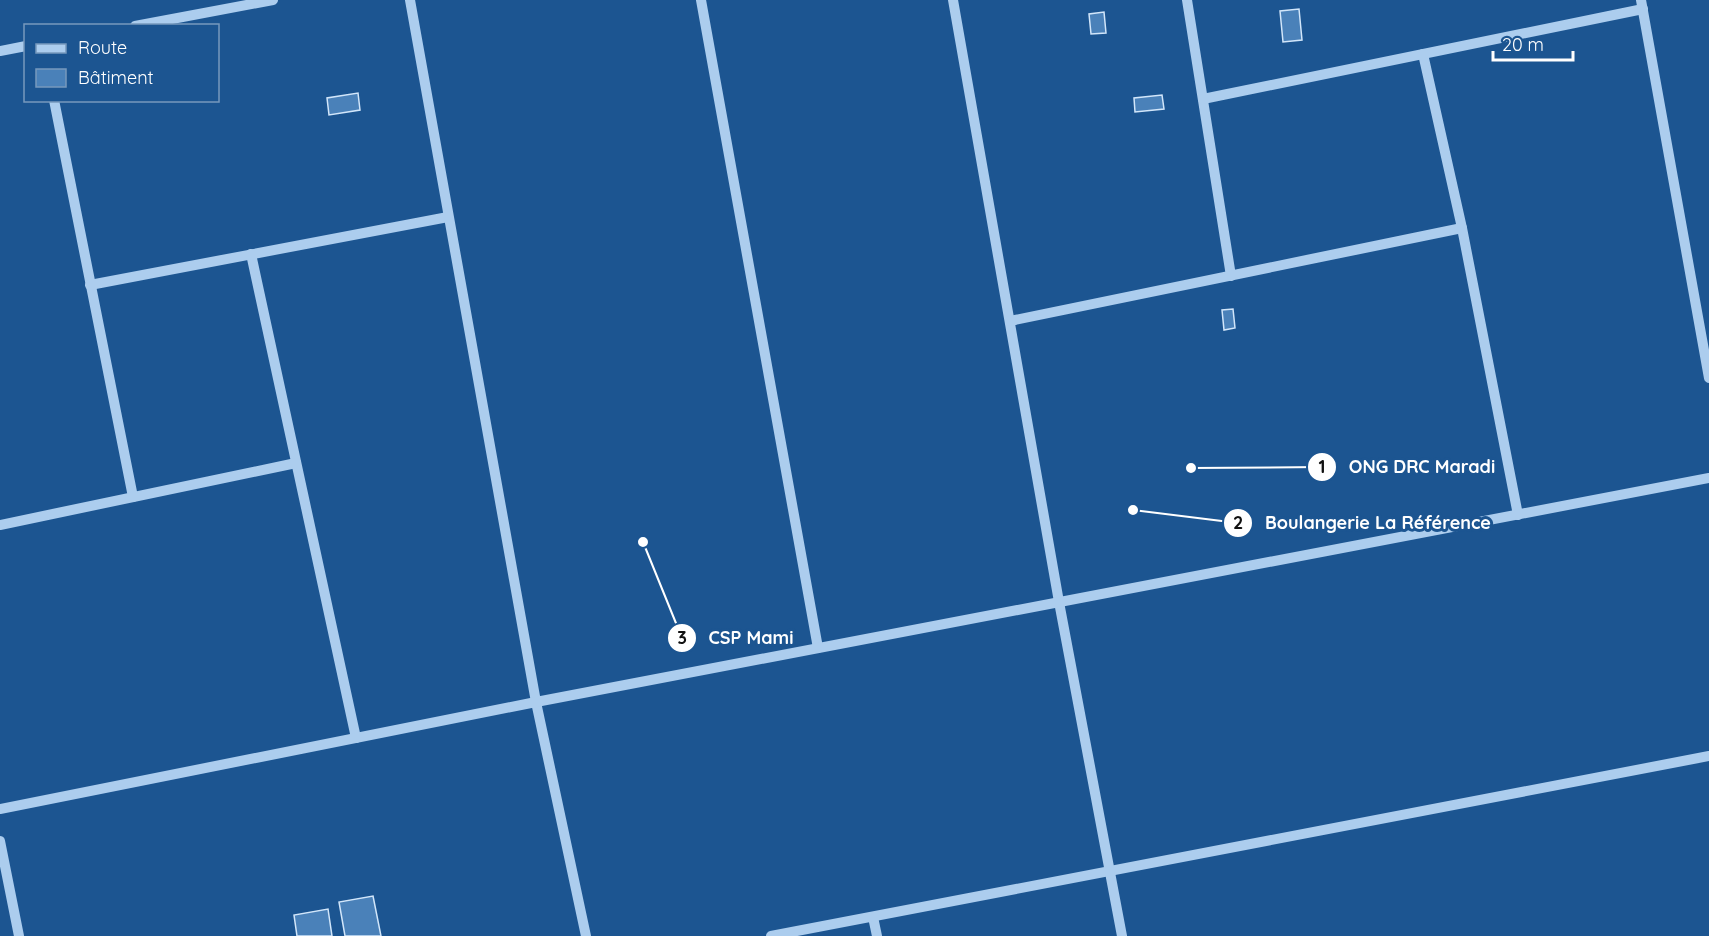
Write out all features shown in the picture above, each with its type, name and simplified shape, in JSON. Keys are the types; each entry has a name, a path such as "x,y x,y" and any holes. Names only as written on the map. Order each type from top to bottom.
{"street":[{"path":"146,24 273,0"},
{"path":"410,0 537,702 586,936"},
{"path":"701,0 818,648"},
{"path":"953,0 1059,602 1122,936"},
{"path":"1187,0 1230,276"},
{"path":"1203,99 1423,54 1642,4 1709,378"},
{"path":"0,51 24,46"},
{"path":"1423,54 1462,228 1518,515"},
{"path":"54,102 133,497"},
{"path":"90,285 448,217"},
{"path":"1010,321 1462,228"},
{"path":"251,254 356,738"},
{"path":"0,525 296,463"},
{"path":"0,809 537,702 1709,478"},
{"path":"771,936 1709,756"},
{"path":"0,841 19,936"},
{"path":"873,916 877,936"}],"building":[{"path":"1299,9 1302,40 1283,42 1280,11"},
{"path":"1104,12 1106,33 1091,34 1089,14"},
{"path":"358,93 360,110 329,115 327,98"},
{"path":"1162,95 1164,109 1135,112 1134,98"},
{"path":"1233,309 1235,328 1224,330 1222,310"},
{"path":"373,896 381,936 345,936 339,902"},
{"path":"328,909 332,936 297,936 294,915"}],"place":[{"name":"ONG DRC Maradi","path":"1191,468"},
{"name":"Boulangerie La Référence","path":"1133,510"},
{"name":"CSP Mami","path":"643,542"}]}
